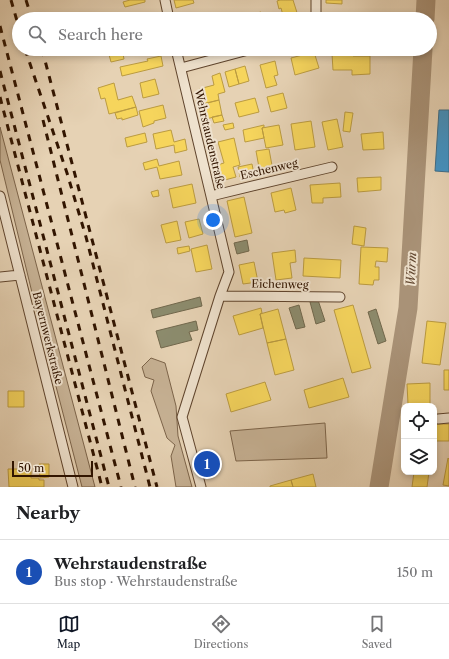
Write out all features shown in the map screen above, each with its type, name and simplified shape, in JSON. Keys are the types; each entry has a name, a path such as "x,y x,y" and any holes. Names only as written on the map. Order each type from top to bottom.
{"street":[{"path":"164,0 167,12"},
{"path":"316,0 316,12"},
{"name":"Wehrstaudenstraße","path":"178,56 229,272 182,417 201,487"},
{"path":"181,68 226,56"},
{"name":"Eschenweg","path":"211,196 332,166"},
{"name":"Bayernwerkstraße","path":"0,196 2,215 20,276 73,487"},
{"path":"1,277 20,276"},
{"name":"Eichenweg","path":"220,296 340,297"},
{"path":"438,418 449,418"}],"shaded area":[{"path":"0,127 95,487 82,487 35,305 0,160"},
{"path":"151,358 165,363 176,406 178,436 192,487 176,487 171,456 175,445 167,438 151,391 154,380 145,377 142,367"},
{"path":"325,423 327,458 236,461 230,431"}],"building: Homes":[{"path":"130,0 145,0 145,2 125,7 123,2"},
{"path":"174,0 193,0 194,3 176,8"},
{"path":"293,0 297,12 282,12 281,8 279,9 277,1"},
{"path":"326,0 342,0 342,4 326,3"},
{"path":"109,56 123,56 124,59 111,62"},
{"path":"161,56 163,66 122,76 120,67 148,61 147,59"},
{"path":"299,56 315,56 319,68 295,75 291,58"},
{"path":"332,56 370,56 370,74 352,75 352,70 333,70"},
{"path":"275,61 278,75 274,76 277,85 266,88 260,65"},
{"path":"245,66 249,81 239,84 235,69"},
{"path":"235,69 239,84 229,87 225,72"},
{"path":"220,73 225,92 218,94 219,100 203,104 199,89 214,85 212,76"},
{"path":"155,79 159,94 143,98 140,83"},
{"path":"114,83 118,100 132,96 136,107 109,114 105,98 101,99 98,88"},
{"path":"283,93 287,108 271,112 267,97"},
{"path":"255,98 259,112 239,117 235,103"},
{"path":"219,100 222,115 206,119 203,104"},
{"path":"163,105 166,118 154,121 154,123 143,127 139,111"},
{"path":"136,107 138,115 122,120 122,118 117,119 115,113"},
{"path":"345,112 353,113 350,132 343,131"},
{"path":"222,115 224,121 214,123 212,117"},
{"path":"337,119 343,147 328,150 322,122"},
{"path":"311,121 315,147 295,150 291,124"},
{"path":"233,123 234,128 225,130 223,125"},
{"path":"264,125 262,128 264,138 245,142 243,130"},
{"path":"279,125 283,145 266,148 262,128"},
{"path":"171,130 174,142 185,139 187,150 175,153 174,145 156,149 153,134"},
{"path":"383,132 384,149 363,150 361,134"},
{"path":"145,133 147,142 127,147 125,138"},
{"path":"234,138 240,165 233,167 236,177 221,181 217,165 224,163 218,142"},
{"path":"269,149 273,171 260,173 256,151"},
{"path":"157,159 159,166 179,161 182,175 160,179 157,167 145,170 143,163"},
{"path":"252,164 254,174 240,177 238,167"},
{"path":"381,177 381,190 358,192 357,178"},
{"path":"340,183 341,197 323,198 323,203 312,203 310,185"},
{"path":"192,184 196,203 173,208 169,189"},
{"path":"291,188 296,210 285,213 284,210 275,212 271,193"},
{"path":"158,190 159,196 153,197 151,192"},
{"path":"244,197 252,233 235,237 227,201"},
{"path":"199,219 203,234 189,238 185,222"},
{"path":"177,221 181,240 166,243 161,225"},
{"path":"354,226 366,228 364,246 352,244"},
{"path":"207,245 212,269 196,272 191,249"},
{"path":"189,246 190,251 178,254 177,248"},
{"path":"361,247 388,248 387,262 376,261 375,267 379,267 379,280 374,280 373,285 359,284"},
{"path":"295,250 296,262 290,263 292,278 276,280 272,253"},
{"path":"304,258 341,260 340,278 303,276"},
{"path":"254,262 258,282 243,284 239,265"},
{"path":"353,305 371,368 352,373 334,310"},
{"path":"261,308 262,313 260,314 263,328 239,335 233,316"},
{"path":"278,309 286,339 267,343 260,314"},
{"path":"427,321 446,323 440,365 422,363"},
{"path":"286,339 294,370 275,375 267,343"},
{"path":"444,370 449,370 449,390 444,390"},
{"path":"343,378 349,397 309,408 304,390"},
{"path":"265,382 271,400 231,412 226,394"},
{"path":"430,383 430,403 408,403 407,384"},
{"path":"8,391 24,391 24,407 8,407"},
{"path":"437,424 449,424 449,441 437,441"},
{"path":"448,458 449,459 449,486 443,485"},
{"path":"39,464 49,464 49,477 40,478"},
{"path":"8,469 31,469 31,478 39,478 39,480 44,480 44,487 9,487"},
{"path":"313,474 316,487 293,487 291,480"},
{"path":"414,475 429,475 427,487 412,487"},
{"path":"291,480 293,487 270,487 270,486"}],"building: Schools":[{"path":"439,110 449,110 449,172 435,171"}],"building: Industry":[{"path":"247,240 249,251 237,254 234,243"},
{"path":"200,297 202,306 153,318 151,310"},
{"path":"318,300 325,321 316,324 310,302"},
{"path":"299,305 305,327 296,329 289,308"},
{"path":"376,309 386,341 378,344 368,312"},
{"path":"196,321 198,330 189,332 192,340 161,348 156,331"}],"waterway":[{"name":"Würm","path":"425,12 426,0"},
{"name":"Würm","path":"379,487 408,308 423,56"}],"railway":[{"path":"11,0 14,12"},
{"path":"26,0 30,12"},
{"path":"0,26 121,487"},
{"path":"27,56 67,173 86,237 150,487"},
{"path":"44,56 157,487"},
{"path":"0,71 109,487"},
{"path":"0,97 102,487"},
{"path":"43,120 135,487"}],"place":[{"name":"Wehrstaudenstraße","path":"207,464"}]}
